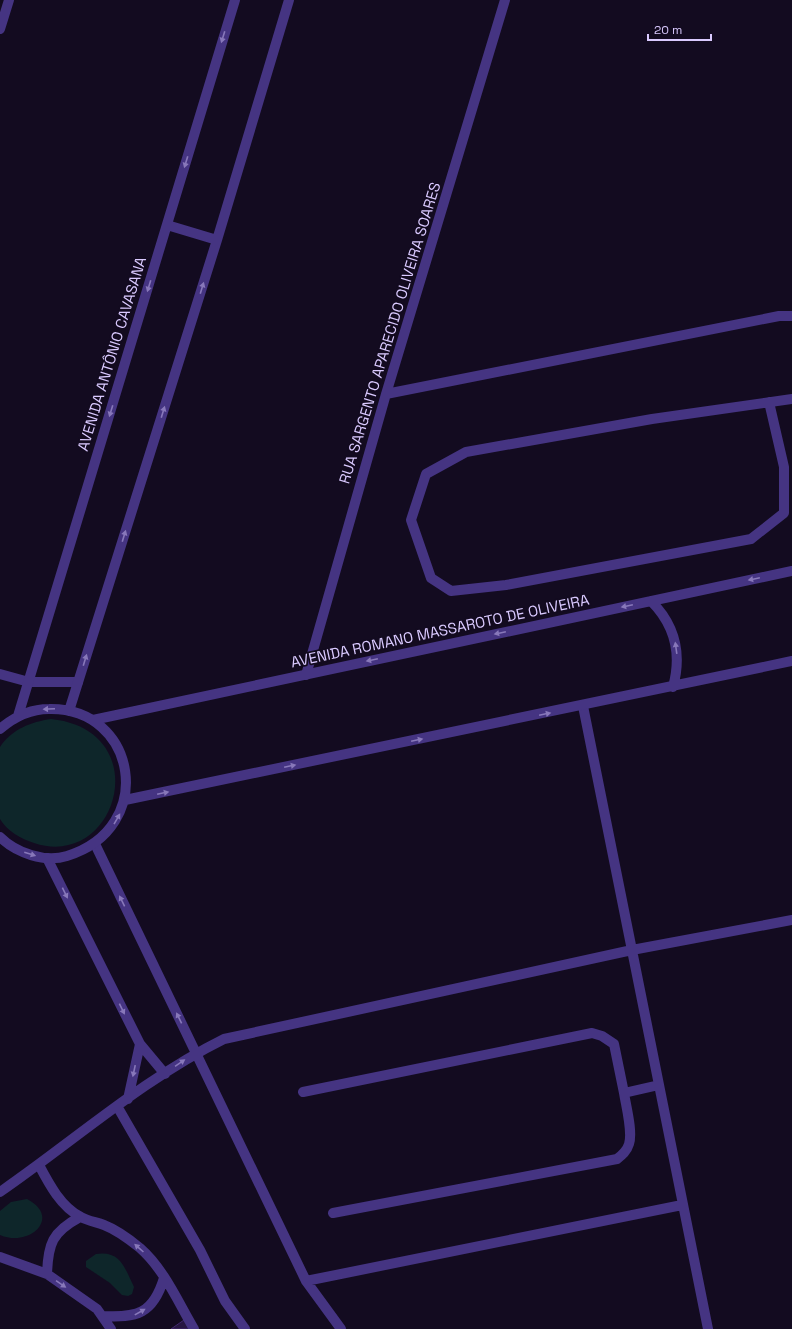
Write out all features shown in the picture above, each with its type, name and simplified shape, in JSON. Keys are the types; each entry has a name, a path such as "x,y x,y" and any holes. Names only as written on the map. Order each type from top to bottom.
{"street":[{"path":"0,29 9,0"},
{"name":"AVENIDA ANTÔNIO CAVASANA","path":"18,716 234,0"},
{"path":"69,711 217,240 289,0"},
{"name":"RUA SARGENTO APARECIDO OLIVEIRA SOARES","path":"306,674 386,394 505,0"},
{"path":"167,225 217,240"},
{"path":"386,394 779,316 792,316"},
{"path":"769,402 784,467 784,513 751,539 506,585 451,591 431,578 411,520 426,474 466,452 652,419 769,402 792,399"},
{"name":"AVENIDA ROMANO MASSAROTO DE OLIVEIRA","path":"93,720 792,571"},
{"path":"651,601 660,610 674,634 678,660 673,687"},
{"path":"124,800 583,706 792,661"},
{"path":"0,674 29,682 78,682"},
{"path":"583,706 708,1329"},
{"path":"0,729 18,716 43,709 69,711 93,720 115,743 122,756 126,771 124,800 114,825 95,844 80,852 64,857 47,858 17,850 0,837"},
{"path":"95,844 306,1281 341,1329"},
{"path":"47,858 140,1044 165,1074"},
{"path":"0,1192 39,1165 117,1106 196,1053 224,1040 632,950 792,920"},
{"path":"304,1092 592,1033 602,1036 614,1044 630,1132 630,1143 625,1152 617,1159 333,1213"},
{"path":"128,1099 140,1044"},
{"path":"624,1093 659,1085"},
{"path":"117,1106 200,1250 225,1301 245,1329"},
{"path":"39,1165 51,1187 62,1201 80,1217 122,1234 140,1248 155,1264 194,1329"},
{"path":"306,1281 682,1204"},
{"path":"46,1274 48,1256 55,1234 68,1223 80,1217"},
{"path":"0,1257 46,1274 97,1309 111,1329"},
{"path":"102,1316 136,1316 151,1306 160,1291 164,1278"}],"green space":[{"path":"51,719 84,729 105,747 114,770 114,796 104,819 87,837 63,846 34,843 24,839 10,831 0,819 0,747 10,735 22,727"},
{"path":"27,1199 37,1206 42,1214 42,1222 38,1229 31,1234 22,1237 11,1238 0,1235 0,1211 11,1202"},
{"path":"96,1254 111,1255 121,1262 134,1287 132,1294 128,1296 122,1295 110,1283 86,1267 86,1261"}],"building":[{"path":"184,1320 189,1329 171,1329"}]}
